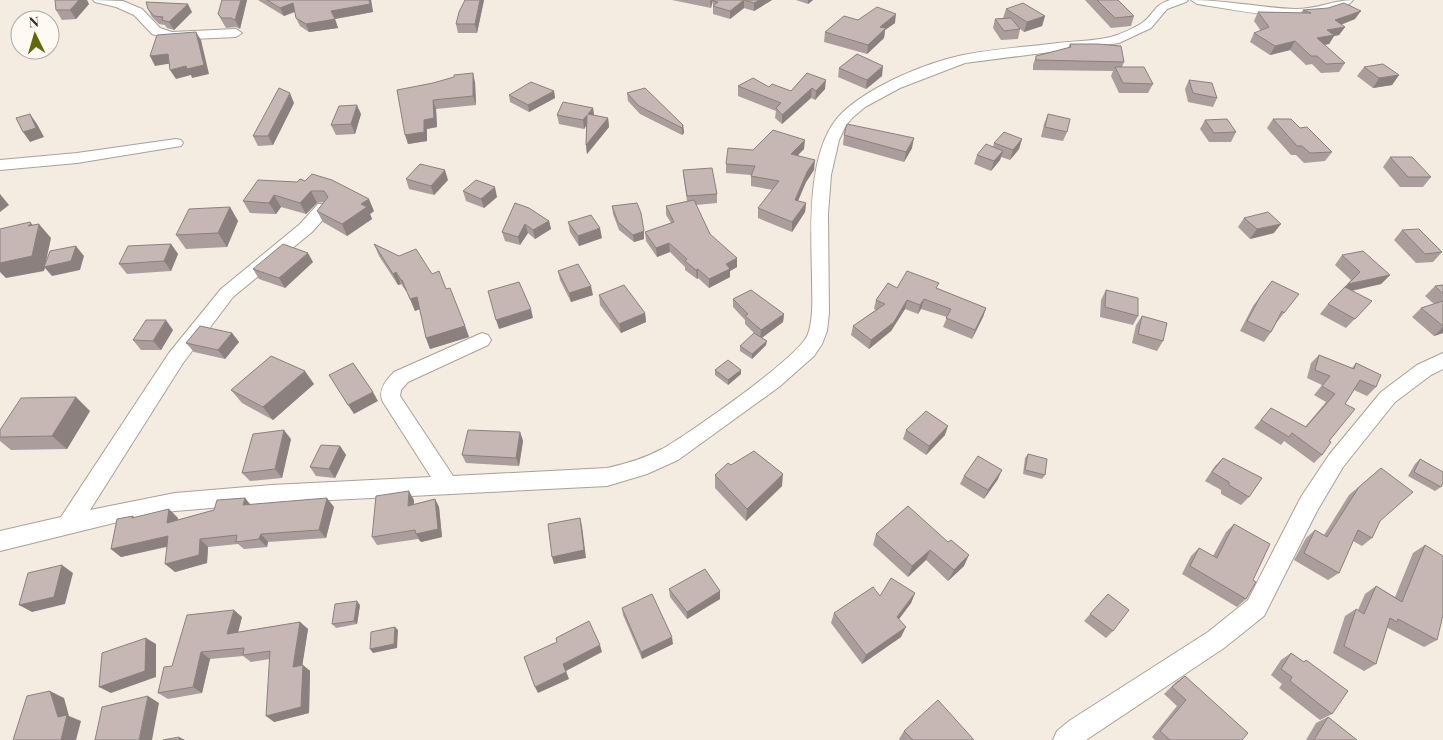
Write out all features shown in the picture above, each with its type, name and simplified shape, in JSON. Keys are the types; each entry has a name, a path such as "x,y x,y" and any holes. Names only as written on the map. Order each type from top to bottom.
{"street":[{"path":"99,0 119,4 138,12 156,32 171,36 236,34"},
{"path":"0,541 175,502 272,494 607,478 629,473 671,454 779,376 816,339 820,305 820,231 824,176 829,147 837,126 846,115 871,98 947,64 981,57 1095,44 1114,40 1147,25 1158,3 1182,0"},
{"path":"1197,0 1295,12 1322,12 1335,9 1347,0"},
{"path":"0,165 77,158 176,143"},
{"path":"68,525 176,358 227,293 306,228 324,208"},
{"path":"448,486 390,397 391,390 392,386 401,377 482,340"},
{"path":"1066,740 1078,730 1216,640 1256,608 1309,504 1336,461 1388,397 1424,370 1443,360"}],"building":[{"path":"55,0 79,0 70,10 56,10"},
{"path":"222,0 241,0 235,20 222,18 218,14"},
{"path":"267,0 369,0 370,4 331,11 335,19 306,24 296,18 293,3 280,8"},
{"path":"465,0 480,0 475,24 456,24"},
{"path":"714,0 744,0 730,11 713,6 718,2"},
{"path":"744,0 760,0 754,3"},
{"path":"1097,0 1118,0 1134,16 1115,18"},
{"path":"146,2 188,4 169,22 162,20 163,17 154,16 148,9"},
{"path":"1023,3 1045,16 1027,22 1006,9"},
{"path":"1344,3 1361,11 1335,20 1345,27 1327,30 1334,35 1317,38 1345,63 1326,64 1317,56 1311,56 1295,41 1275,46 1254,33 1269,27 1258,12 1311,13 1303,10 1328,8"},
{"path":"877,7 896,14 880,27 886,28 868,45 825,32 844,16 858,20"},
{"path":"1011,18 1020,29 1004,31 995,19"},
{"path":"196,32 204,65 187,69 186,66 170,70 168,54 150,56 157,35"},
{"path":"1070,44 1121,46 1124,62 1036,60 1036,56 1071,47"},
{"path":"857,54 883,66 867,80 839,68"},
{"path":"1383,64 1399,75 1379,78 1364,67"},
{"path":"1115,67 1144,67 1153,84 1123,83"},
{"path":"473,73 473,96 433,100 434,118 424,120 424,132 405,135 397,90 433,83 454,77 454,75"},
{"path":"807,73 826,80 816,91 812,88 782,115 776,108 781,103 738,86 753,78 769,87 772,84 791,91"},
{"path":"1189,80 1212,83 1217,98 1193,93"},
{"path":"531,82 554,91 528,105 509,95"},
{"path":"279,88 290,93 268,136 253,136"},
{"path":"645,88 683,125 682,128 639,106 627,93"},
{"path":"563,102 593,108 588,114 608,118 586,145 587,115 583,120 557,115"},
{"path":"357,105 351,124 331,125 339,106"},
{"path":"30,114 36,128 23,132 16,118"},
{"path":"1048,114 1070,119 1067,132 1045,127"},
{"path":"1227,119 1236,132 1214,133 1205,120"},
{"path":"1273,119 1291,119 1300,128 1307,127 1332,152 1310,153 1302,146 1297,146"},
{"path":"847,124 914,138 906,152 844,135"},
{"path":"773,130 805,140 791,154 815,160 807,172 795,200 806,203 792,222 758,208 779,181 751,176 755,166 726,164 728,148 753,150"},
{"path":"1004,132 1022,139 1013,150 994,143"},
{"path":"986,144 1003,151 994,161 977,155"},
{"path":"1390,157 1412,157 1431,177 1408,177"},
{"path":"420,164 445,170 431,186 406,179"},
{"path":"712,168 717,194 687,196 683,170"},
{"path":"312,174 332,180 369,199 361,204 367,207 342,224 317,211 328,197 324,191 311,191 300,203 274,195 269,203 243,201 258,180 297,182 300,179 305,181"},
{"path":"476,180 495,187 481,199 463,191"},
{"path":"694,200 710,234 737,258 726,264 730,269 709,279 685,261 687,259 669,243 656,248 645,232 674,222 666,206"},
{"path":"515,203 529,208 549,221 533,230 525,224 518,237 502,232"},
{"path":"637,203 644,231 633,235 618,222 612,206"},
{"path":"230,207 218,233 176,235 189,209"},
{"path":"1268,212 1281,224 1257,229 1244,218"},
{"path":"591,215 600,228 578,236 568,222"},
{"path":"30,222 31,224 28,226 39,224 32,256 0,263 0,229"},
{"path":"1419,229 1442,252 1425,254 1402,230"},
{"path":"171,244 164,261 119,264 128,246"},
{"path":"283,244 308,253 279,278 253,269"},
{"path":"374,244 399,256 416,249 432,274 439,271 446,289 450,288 465,326 426,338 417,297 410,299 402,280 396,272 393,274"},
{"path":"76,246 71,261 44,267 50,251"},
{"path":"1363,251 1390,275 1348,284 1360,272 1342,255"},
{"path":"578,264 591,286 569,293 558,271"},
{"path":"907,271 939,283 936,288 986,308 975,330 946,318 951,309 924,299 920,305 907,300 894,322 871,340 853,326 885,304 876,300 888,283 897,288"},
{"path":"1272,281 1299,294 1284,313 1282,311 1271,332 1247,321 1260,297"},
{"path":"519,282 531,309 496,320 488,291"},
{"path":"624,285 645,313 619,324 599,295"},
{"path":"1443,285 1443,294 1435,286"},
{"path":"1345,287 1372,301 1355,319 1328,304"},
{"path":"751,290 784,314 761,330 745,316 748,314 733,299"},
{"path":"1106,290 1138,298 1138,316 1105,307"},
{"path":"1443,301 1443,326 1421,308"},
{"path":"1142,316 1167,323 1163,341 1138,334"},
{"path":"146,320 166,320 153,341 133,340"},
{"path":"200,326 232,333 218,350 186,343"},
{"path":"754,333 767,341 752,354 740,346"},
{"path":"1319,355 1354,369 1356,363 1381,375 1376,387 1360,380 1345,404 1355,409 1329,441 1331,442 1322,455 1292,433 1289,437 1261,420 1271,408 1306,427 1335,394 1322,386 1330,376 1315,370"},
{"path":"271,356 305,371 263,407 231,390"},
{"path":"728,360 741,370 728,380 715,370"},
{"path":"353,363 373,392 348,405 329,375"},
{"path":"76,397 52,436 0,437 0,430 21,398"},
{"path":"926,411 948,426 929,446 906,430"},
{"path":"284,430 275,469 242,473 253,434"},
{"path":"468,430 520,432 516,458 462,455"},
{"path":"321,445 340,446 329,469 310,467"},
{"path":"754,451 783,474 747,509 715,475 728,463 731,465"},
{"path":"1028,454 1047,459 1045,475 1025,470"},
{"path":"978,456 1002,470 988,490 964,476"},
{"path":"1223,458 1262,478 1249,497 1212,472"},
{"path":"1420,459 1443,472 1441,487 1414,472"},
{"path":"1381,468 1413,492 1380,521 1372,538 1358,530 1339,573 1304,553 1315,530 1327,537 1359,487"},
{"path":"409,491 408,506 435,499 438,529 416,534 415,530 372,537 376,496"},
{"path":"245,498 243,505 327,498 319,530 261,534 259,539 236,542 237,535 200,539 199,555 165,564 168,536 111,549 117,519 133,516 132,518 169,509 167,523 214,510 217,500"},
{"path":"908,506 948,542 951,540 969,555 954,570 930,550 912,566 876,534"},
{"path":"580,518 584,550 552,557 548,524"},
{"path":"1234,524 1270,544 1253,580 1256,582 1246,599 1190,566 1199,548 1217,558"},
{"path":"1425,545 1443,556 1443,615 1437,640 1398,619 1397,622 1390,618 1376,664 1344,646 1356,609 1364,614 1376,586 1402,602"},
{"path":"62,565 54,597 19,605 28,573"},
{"path":"705,569 720,591 687,612 669,589"},
{"path":"891,578 915,593 897,617 906,627 866,655 834,613 873,587 880,596"},
{"path":"652,594 672,637 641,652 622,608"},
{"path":"1108,594 1129,610 1113,631 1090,614"},
{"path":"357,601 354,621 332,624 335,604"},
{"path":"234,610 227,634 300,622 293,667 303,665 301,707 266,716 270,651 243,655 244,648 201,652 193,687 158,693 164,667 172,666 187,615"},
{"path":"589,621 600,645 563,664 566,672 535,687 524,657 557,642 556,638"},
{"path":"395,627 394,644 370,649 371,632"},
{"path":"146,638 145,671 99,687 102,653"},
{"path":"1291,653 1304,662 1306,660 1348,691 1332,714 1290,681 1292,677 1281,669"},
{"path":"1185,676 1248,733 1242,740 1170,740 1160,731 1186,700 1172,687"},
{"path":"50,691 58,717 67,715 61,740 13,740 27,696"},
{"path":"148,696 139,740 95,740 102,707"},
{"path":"938,700 974,740 913,740 904,731"},
{"path":"1328,717 1357,740 1314,740"},
{"path":"179,737 179,740 163,740"}]}
